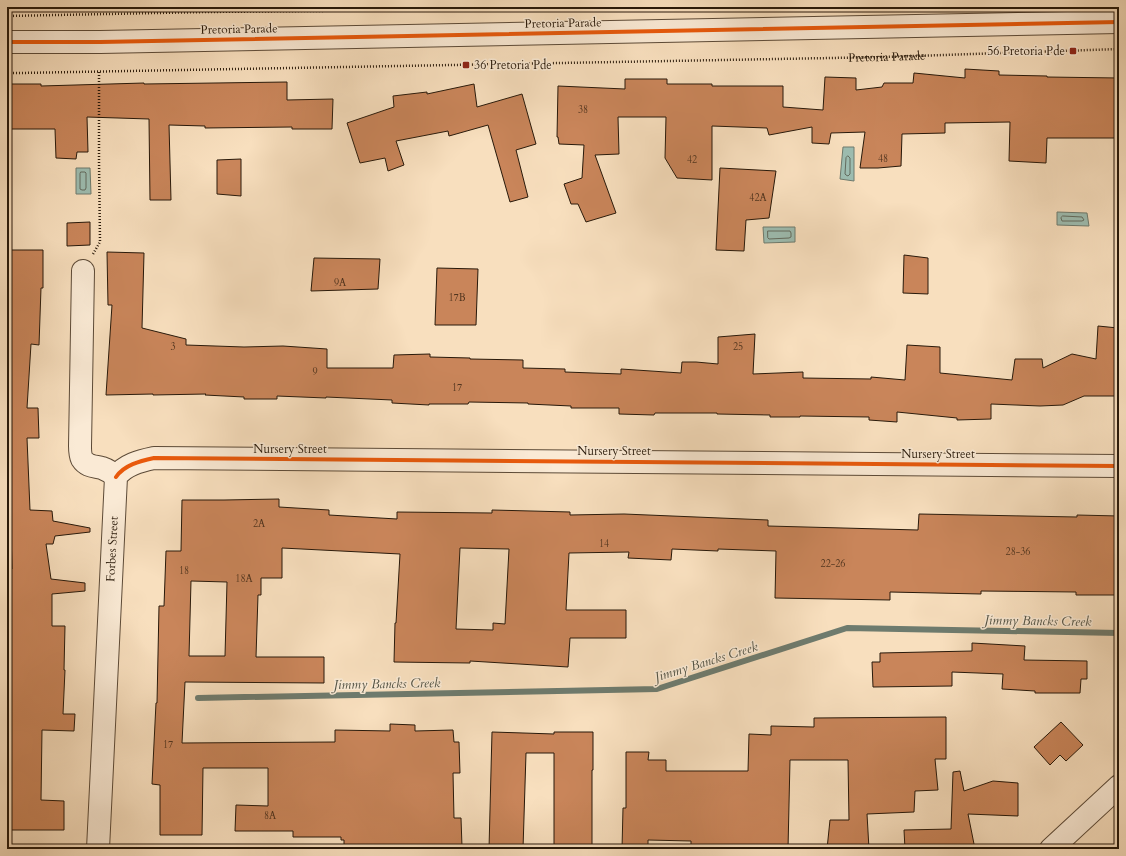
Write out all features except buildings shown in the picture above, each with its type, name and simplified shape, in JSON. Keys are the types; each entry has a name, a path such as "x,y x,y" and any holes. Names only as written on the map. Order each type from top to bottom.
{"street":[{"name":"Pretoria Parade","path":"7,42 1119,22"},
{"path":"83,272 80,446 82,458 87,464 112,472 116,478"},
{"name":"Nursery Street","path":"116,478 120,472 130,466 142,460 154,458 1119,466"},
{"name":"Forbes Street","path":"98,849 116,478"},
{"path":"1051,849 1119,786"}],"path":[{"path":"99,72 100,242"}],"water":[{"path":"843,147 854,147 854,181 840,179"},
{"path":"76,168 90,168 91,194 76,194"},
{"path":"1057,212 1087,213 1089,226 1057,225"},
{"path":"763,227 795,227 795,242 764,243"}],"waterway":[{"name":"Jimmy Bancks Creek","path":"198,698 657,689 847,628 1119,633"}],"cycle path":[{"path":"7,42 100,42 1119,22"},
{"path":"116,477 123,469 138,462 154,458 1119,466"}],"place":[{"name":"56 Pretoria Pde","path":"1073,51"},
{"name":"36 Pretoria Pde","path":"466,65"}]}
